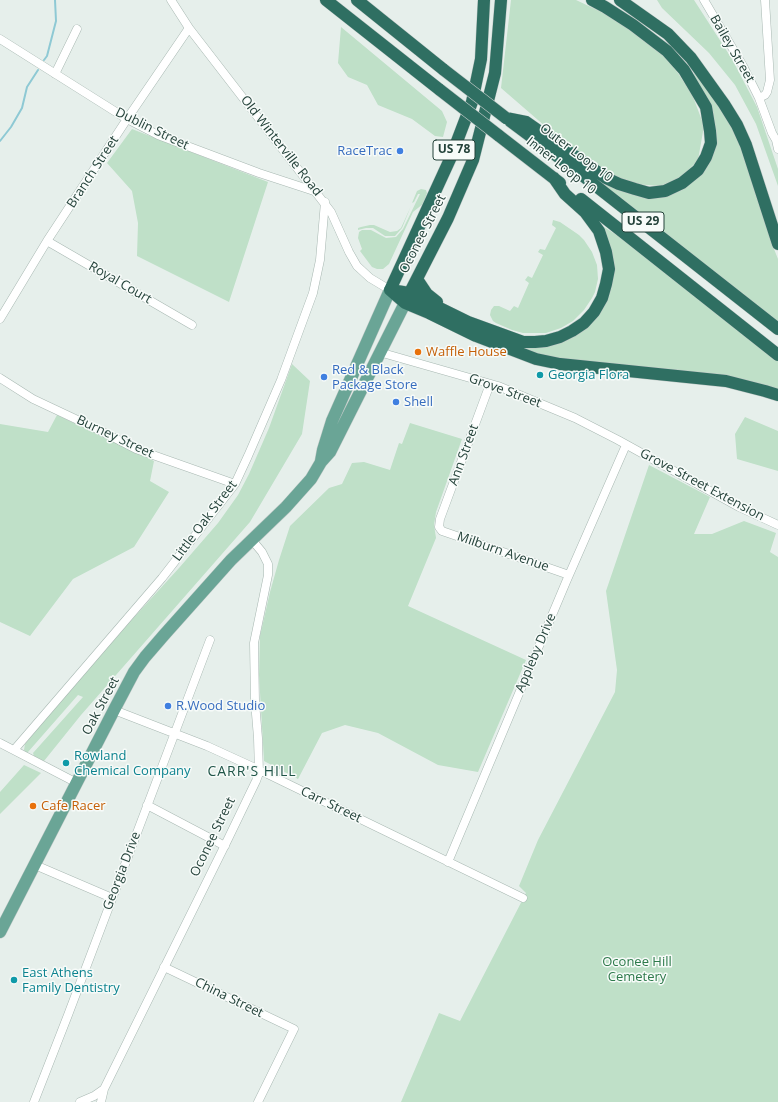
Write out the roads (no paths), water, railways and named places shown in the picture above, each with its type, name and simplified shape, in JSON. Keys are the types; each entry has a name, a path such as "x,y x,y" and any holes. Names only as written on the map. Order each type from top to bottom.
{"highway":[{"name":"Outer Loop 10","path":"357,0 444,70 778,329"},
{"name":"Oconee Street","path":"390,290 451,157 472,102 480,59 484,0"},
{"name":"Oconee Street","path":"407,298 448,218 473,160 495,73 501,0"},
{"path":"506,118 526,122 606,178 619,184 649,193 665,191 682,183 698,170 706,157 711,143 710,132 706,107 684,70 667,51 650,38 627,21 592,0"},
{"path":"620,0 668,34 691,58 724,104 737,125 746,145 778,244"},
{"name":"Inner Loop 10","path":"331,4 778,355"},
{"path":"390,290 407,298 445,310 468,322 523,342 535,342 560,337 584,323 594,312 602,298 609,269 606,252 599,231 585,212 565,194 554,178"},
{"path":"417,279 427,294 445,310"},
{"path":"407,298 429,313 476,336 536,359 560,364 726,382 778,395"}],"main road":[{"name":"Oconee Street","path":"321,462 332,421 390,290"},
{"name":"Oconee Street","path":"252,540 286,507 311,479 321,462 330,452 407,298"},
{"name":"Oak Street","path":"0,932 134,672 145,657 231,560 252,540"}],"street":[{"name":"Old Winterville Road","path":"171,0 189,28 325,202 334,217 349,252 357,266 370,278 390,290"},
{"name":"Bailey Street","path":"704,0 743,66 759,98"},
{"path":"765,0 770,80 767,92 759,98 772,133 777,141 778,149"},
{"name":"Branch Street","path":"0,319 47,241 189,28"},
{"path":"55,74 77,29"},
{"name":"Dublin Street","path":"0,39 127,119 173,141 317,193"},
{"name":"Little Oak Street","path":"14,750 162,578 235,484 281,380 313,293 320,260 325,202"},
{"name":"Royal Court","path":"47,241 192,325"},
{"name":"Grove Street","path":"379,352 490,384 575,418 626,444"},
{"name":"Burney Street","path":"0,378 33,399 101,431 136,450 235,484"},
{"name":"Ann Street","path":"439,527 440,520 490,384"},
{"name":"Grove Street Extension","path":"626,444 739,508 778,525"},
{"name":"Appleby Drive","path":"448,862 626,444"},
{"name":"Milburn Avenue","path":"439,527 442,530 455,535 569,575"},
{"name":"Oconee Street","path":"101,1102 104,1089 256,781 258,769 258,738 255,702 254,643 268,575 268,564 262,552 252,540"},
{"name":"Georgia Drive","path":"34,1102 210,640"},
{"name":"Carr Street","path":"114,710 207,746 258,769 523,898"},
{"path":"0,743 77,783"},
{"path":"147,806 225,846"},
{"path":"35,865 112,898"},
{"name":"China Street","path":"164,967 294,1029 258,1102"},
{"path":"80,1102 94,1096 104,1089"}],"waterway":[{"path":"44,60 47,56 56,21 55,0"},
{"path":"0,141 11,127 22,108 27,87 38,70"}],"place":[{"name":"RaceTrac","path":"400,151"},
{"name":"Waffle House","path":"418,352"},
{"name":"Georgia Flora","path":"540,375"},
{"name":"Red & Black Package Store","path":"324,377"},
{"name":"Shell","path":"396,402"},
{"name":"R.Wood Studio","path":"168,706"},
{"name":"Rowland Chemical Company","path":"66,763"},
{"name":"Cafe Racer","path":"33,806"},
{"name":"East Athens Family Dentistry","path":"14,980"}],"district":[{"name":"CARR'S HILL","path":"252,772"}],"park label":[{"name":"Oconee Hill Cemetery","path":"637,970"}]}
